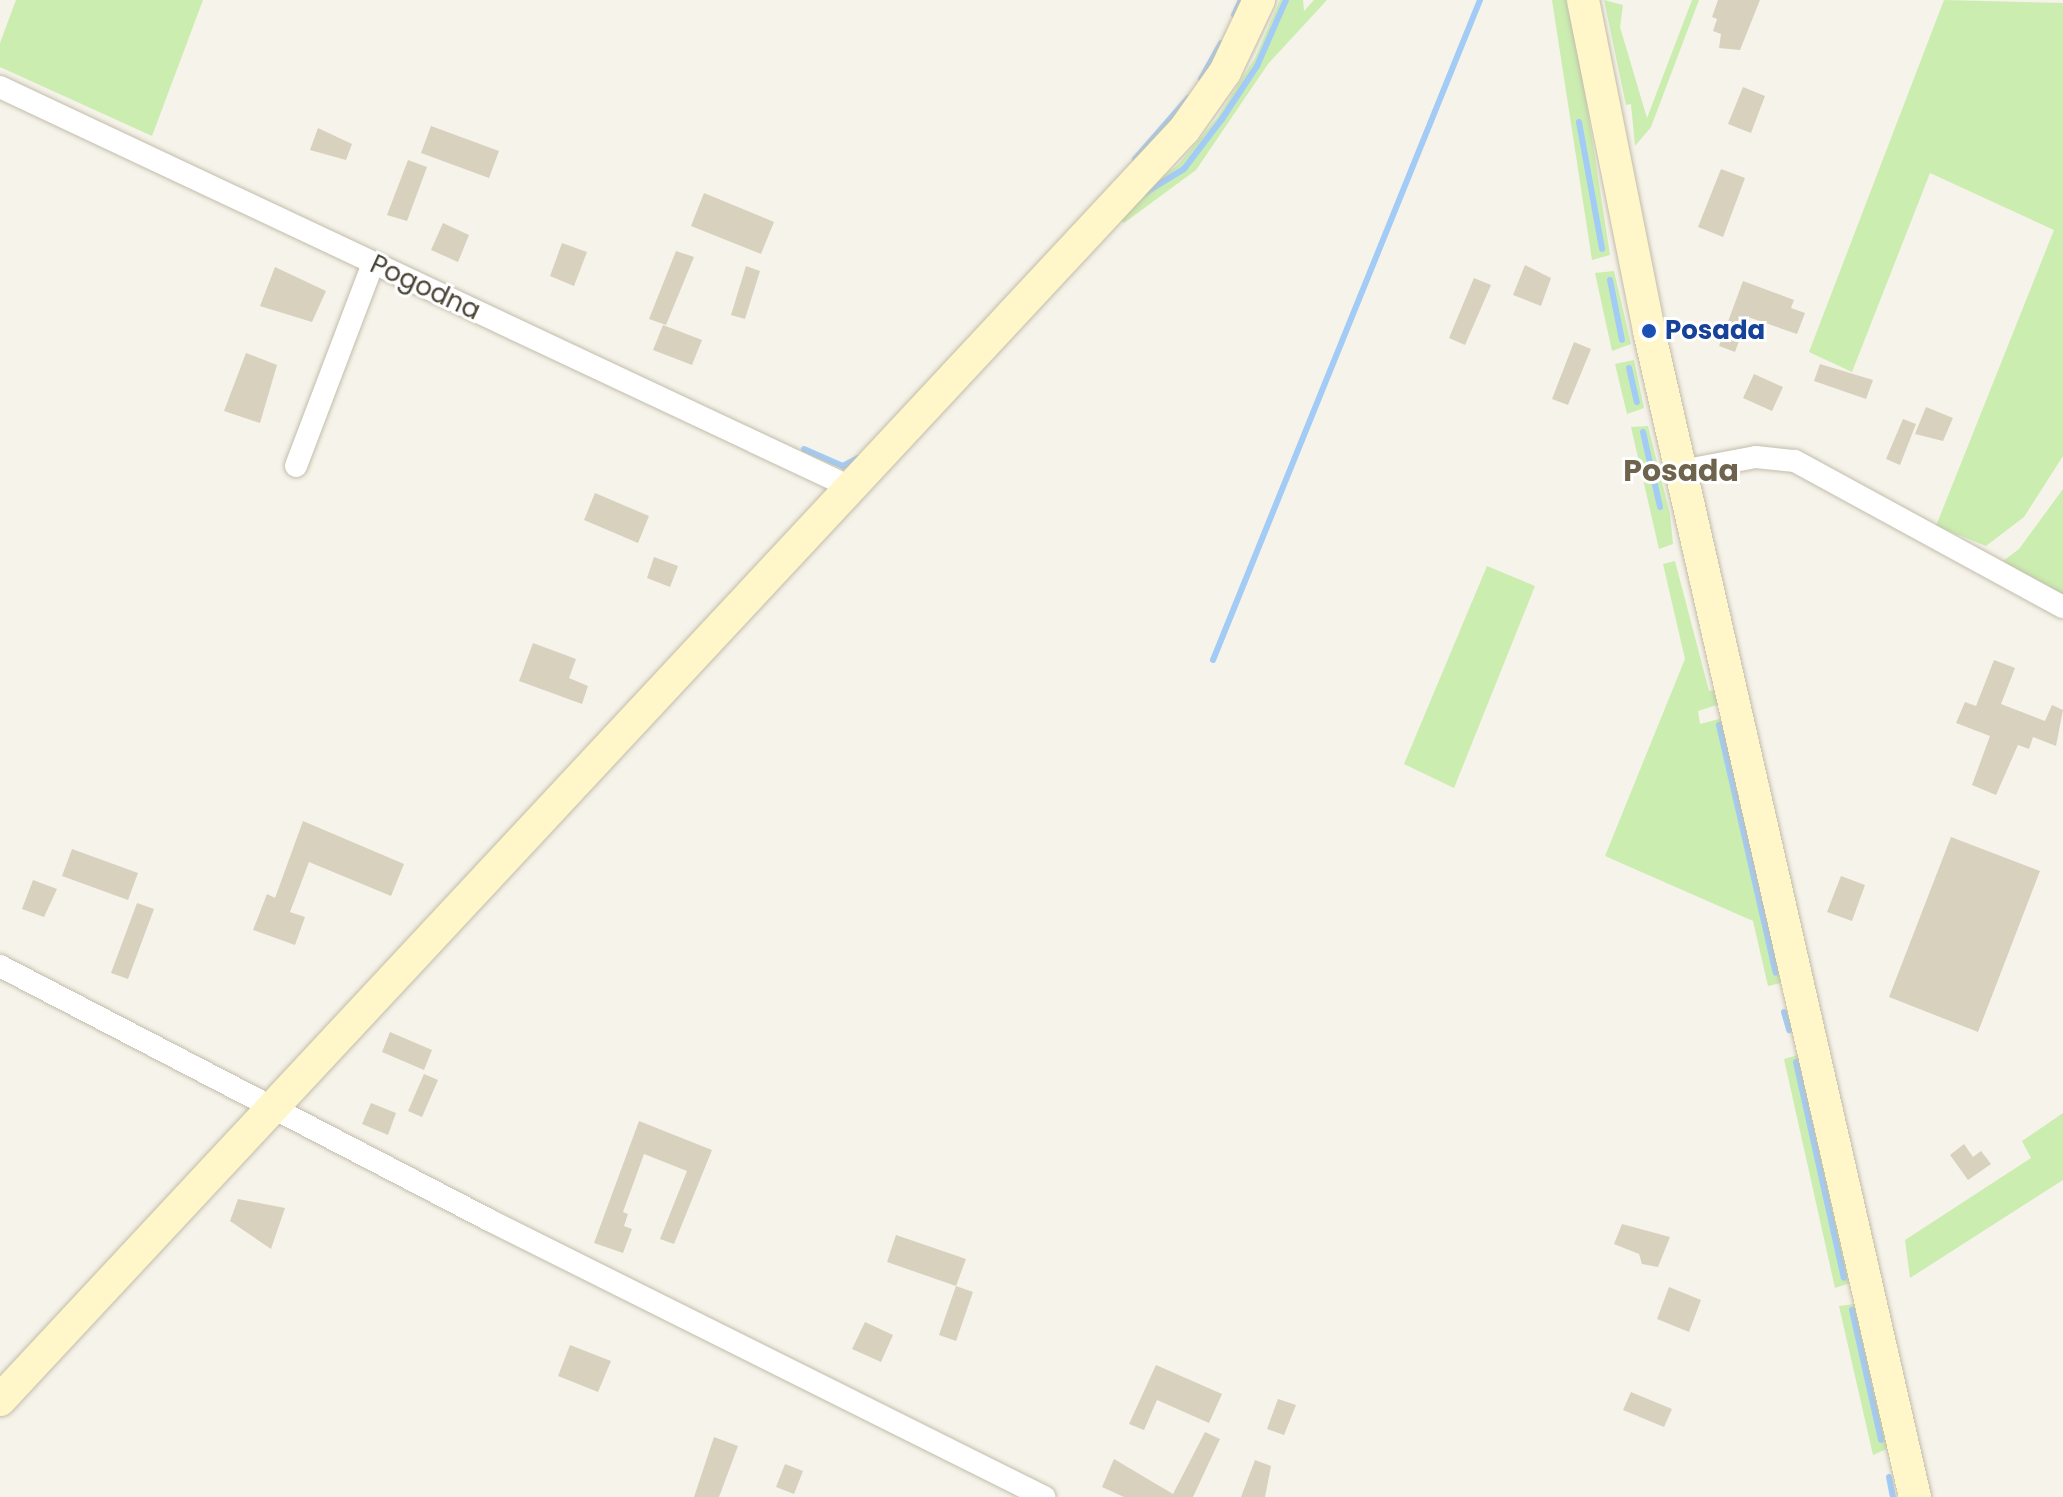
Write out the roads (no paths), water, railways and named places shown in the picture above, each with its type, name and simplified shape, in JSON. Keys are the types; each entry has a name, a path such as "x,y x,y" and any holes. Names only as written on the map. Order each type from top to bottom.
{"street":[{"path":"0,1400 1184,130 1225,72 1259,0"},
{"path":"1583,0 1681,471 1915,1497"},
{"name":"Pogodna","path":"0,87 850,487"},
{"path":"296,466 373,263"},
{"path":"1681,471 1756,457 1795,461 2063,607"},
{"path":"0,966 275,1106 487,1219 1044,1497"}],"waterway":[{"path":"1234,15 1241,0"},
{"path":"1145,193 1184,169 1222,119 1257,66 1286,0"},
{"path":"1213,660 1480,0"},
{"path":"1201,79 1221,43"},
{"path":"1135,159 1188,98"},
{"path":"1579,122 1602,249"},
{"path":"1610,280 1622,340"},
{"path":"1629,368 1637,402"},
{"path":"1643,432 1660,507"},
{"path":"804,449 843,466 858,458"},
{"path":"1719,725 1776,973"},
{"path":"1784,1012 1789,1030"},
{"path":"1796,1062 1844,1278"},
{"path":"1852,1310 1881,1440"},
{"path":"1889,1477 1893,1497"}],"place":[{"name":"Posada","path":"1649,331"}],"district":[{"name":"Posada","path":"1681,471"}]}
